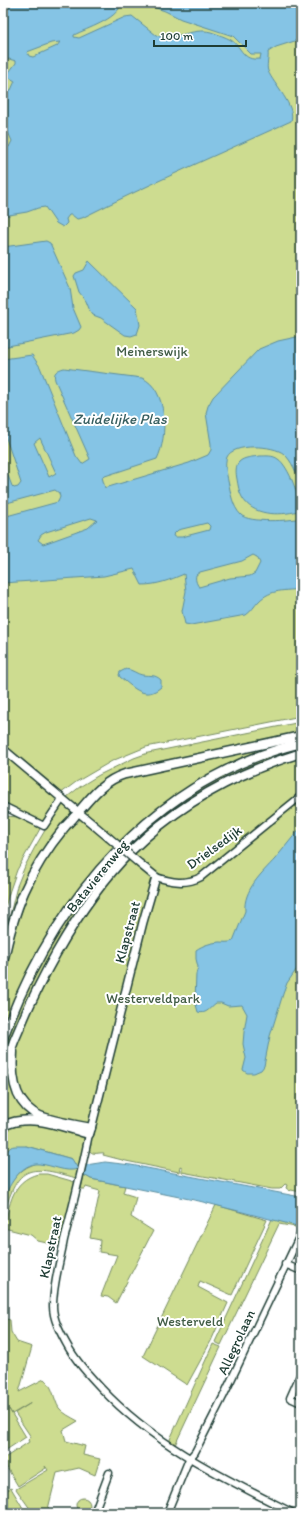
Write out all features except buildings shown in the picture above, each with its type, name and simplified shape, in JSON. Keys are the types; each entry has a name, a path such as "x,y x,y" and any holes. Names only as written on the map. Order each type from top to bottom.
{"main road":[{"path":"3,963 14,918 29,880 64,827 103,786 118,776 301,736"},
{"name":"Batavierenweg","path":"3,1038 28,980 55,933 93,877 128,839 160,811 192,788 252,758 301,743"},
{"name":"Batavierenweg","path":"3,1070 13,1043 38,989 67,935 86,907 133,849 176,814 215,789 260,767 301,753"},
{"path":"13,1043 13,1081 17,1094 22,1102 40,1116 90,1131"},
{"path":"3,1126 20,1121 31,1120 90,1131"}],"street":[{"name":"Drielsedijk","path":"3,750 156,877 167,880 185,882 201,877 301,796"},
{"path":"3,806 44,826 62,799"},
{"name":"Klapstraat","path":"156,877 143,922 90,1131 58,1267 53,1306 56,1321 74,1357 109,1397 135,1421 189,1458 293,1513"},
{"name":"Allegrolaan","path":"167,1513 189,1458 195,1452 223,1397 301,1233"},
{"path":"285,1264 301,1271"},
{"path":"301,1373 290,1398 301,1403"},
{"path":"94,1513 109,1473"}],"green space":[{"name":"Meinerswijk","path":"3,3 301,3 301,716 146,747 112,761 76,782 60,794 50,782 3,743"},
{"path":"301,722 301,735 119,774 82,804 74,804 68,800 67,797 99,775 148,753"},
{"name":"Westerveldpark","path":"296,741 301,742 301,1192 290,1191 286,1188 287,1185 285,1184 280,1189 272,1189 182,1172 182,1167 180,1166 179,1172 126,1161 103,1155 104,1153 92,1153 89,1150 91,1145 88,1131 40,1120 3,1123 3,1085 6,1076 3,1071 3,978 12,938 33,880 52,848 73,824 77,823 98,796 115,781 181,764"},
{"path":"3,752 57,799 45,821 40,822 3,802"},
{"path":"62,804 69,808 71,815 40,858 3,956 3,943 17,886 35,847"},
{"path":"3,816 20,817 41,827 17,870 3,915"},
{"path":"30,1121 83,1135 85,1142 76,1178 45,1171 26,1173 19,1179 13,1188 3,1218 4,1196 9,1185 17,1175 27,1167 41,1162 72,1159 26,1146 4,1158 3,1163 3,1129"},
{"path":"38,1174 47,1174 75,1182 60,1246 38,1241 31,1235 4,1228 10,1203 17,1188 29,1177"},
{"path":"84,1175 91,1179 125,1186 123,1193 136,1197 131,1217 153,1231 116,1303 108,1297 101,1296 117,1255 99,1252 100,1240 90,1238 100,1191 86,1187 85,1189 81,1189"},
{"name":"Westerveld","path":"216,1205 267,1220 232,1295 200,1281 198,1287 228,1303 211,1341 187,1385 143,1356"},
{"path":"272,1219 301,1228 279,1224 221,1345 215,1342"},
{"path":"3,1318 10,1320 11,1332 17,1342 32,1347 19,1392 44,1379 52,1389 59,1408 65,1414 78,1421 63,1430 66,1441 85,1446 83,1455 100,1459 95,1475 79,1468 57,1473 47,1513 33,1513 16,1489 48,1470 45,1466 46,1468 18,1486 3,1461 3,1459 29,1442 28,1440 31,1437 15,1413 31,1403 12,1414 26,1437 3,1452"},
{"path":"213,1344 221,1347 175,1445 169,1442"},
{"path":"11,1488 26,1513 3,1513 3,1493"},
{"path":"83,1498 88,1500 90,1505 88,1510 83,1512 78,1510 76,1505 78,1500"}],"water":[{"path":"3,3 121,3 118,10 113,15 74,35 74,37 79,38 125,17 132,16 156,35 170,37 197,31 211,32 231,40 246,56 254,59 260,59 261,54 251,54 233,36 181,19 165,11 141,3 301,3 301,39 276,47 268,52 268,71 288,102 292,115 291,121 160,180 82,218 77,219 72,215 69,215 66,219 67,223 63,227 56,223 45,207 3,216 3,144 9,147 12,141 3,121 3,89 8,91 11,90 15,81 10,78 3,82 3,80 16,61 9,59 3,62","holes":["60,42 57,46 33,57 29,56 27,52 51,43"]},
{"path":"46,241 50,243 70,288 73,308 81,327 74,333 3,347 3,247"},
{"path":"89,261 137,308 140,325 137,334 131,336 125,335 101,318 93,315 90,311 86,301 79,292 74,276 76,273 84,270"},
{"name":"Zuidelijke Plas","path":"301,336 301,483 294,467 284,454 279,451 263,447 237,449 231,452 227,457 226,469 232,499 238,511 245,518 261,520 288,520 301,518 301,589 278,591 268,594 246,615 191,625 185,624 182,611 186,591 184,574 163,582 148,585 142,585 134,569 104,576 3,583 3,517 58,502 60,497 59,493 55,490 3,504 3,463 12,486 14,488 18,487 21,483 3,429 3,359 32,355 40,367 76,456 82,464 90,459 55,380 56,372 64,368 142,378 151,384 157,392 163,414 164,427 161,450 157,459 102,477 105,488 189,463 208,455 211,450 211,444 206,413 213,397 259,349 278,341","holes":["40,438 56,473 49,477 34,443","91,518 97,520 88,528 43,544 38,540 41,535 46,532","207,523 210,526 209,530 182,537 174,537 173,535 178,530","253,555 257,557 260,563 255,573 250,576 230,578 199,587 197,584 196,575 200,572 242,561"]},
{"path":"260,456 274,457 286,468 296,491 299,506 298,511 283,514 267,513 252,508 246,503 239,491 236,470 237,466 243,459"},
{"path":"126,669 142,675 157,677 161,680 161,687 150,693 145,693 135,689 119,675 120,672"},
{"path":"301,827 301,963 287,983 283,994 270,1036 264,1066 261,1070 254,1073 247,1073 243,1070 246,1058 243,1044 247,1014 242,1005 228,1006 221,1003 216,1003 206,1012 198,1012 195,1001 196,974 198,967 196,950 210,944 233,941 245,911 247,896 254,882"},
{"path":"13,1146 26,1146 72,1159 78,1169 68,1170 32,1164 21,1171 11,1183 3,1202 3,1172 7,1151"},
{"path":"105,1162 131,1165 301,1197 301,1227 199,1201 91,1179 84,1175 86,1165"}]}
